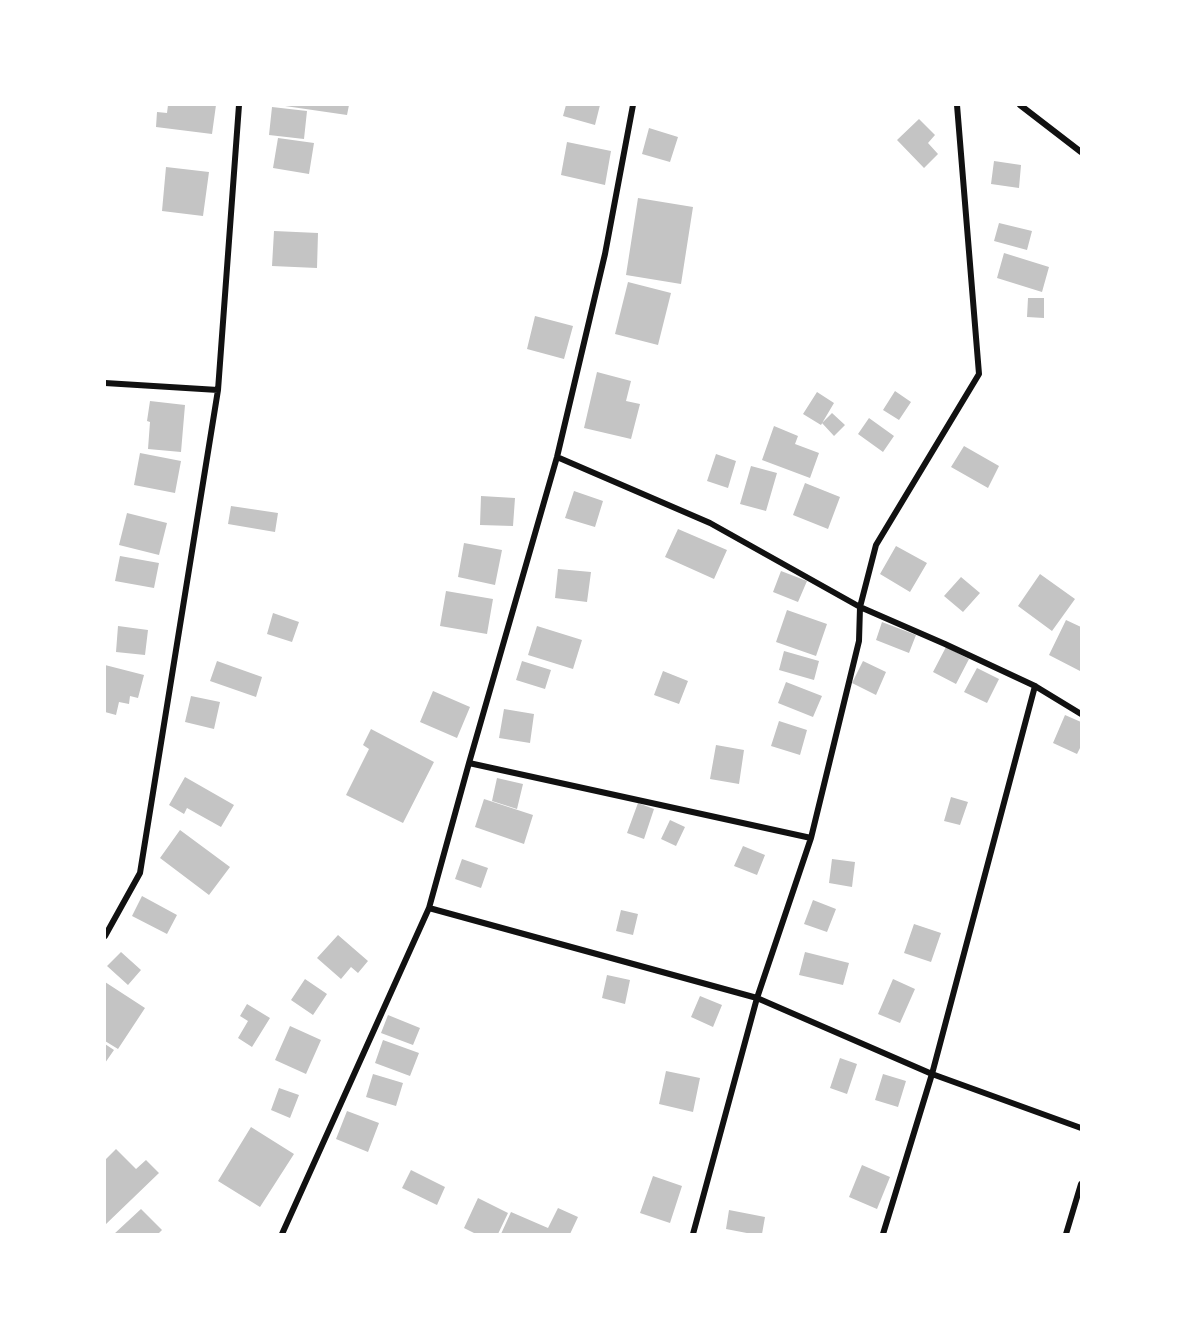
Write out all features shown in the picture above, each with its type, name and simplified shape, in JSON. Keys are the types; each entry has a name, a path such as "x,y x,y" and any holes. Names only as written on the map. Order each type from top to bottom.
{"street":[{"path":"105,936 140,873 218,390 239,105"},
{"path":"282,1234 429,908 556,457 605,254 633,105"},
{"path":"693,1234 757,998 811,838 859,641 860,607 876,545 979,374 957,105"},
{"path":"1020,105 1081,152"},
{"path":"105,382 218,390"},
{"path":"556,457 710,523 860,607 1035,686 1081,714"},
{"path":"883,1234 932,1074 1035,686"},
{"path":"469,763 811,838"},
{"path":"429,908 757,998 932,1074 1081,1128"},
{"path":"1066,1234 1081,1184"}],"building":[{"path":"168,105 216,105 212,134 156,127 157,112 167,113"},
{"path":"285,105 349,105 347,115"},
{"path":"566,105 600,105 595,125 563,116"},
{"path":"272,107 307,111 304,139 269,135"},
{"path":"919,119 935,135 928,143 938,154 924,168 897,140"},
{"path":"649,128 678,137 670,162 642,154"},
{"path":"278,138 314,143 309,174 273,168"},
{"path":"567,142 611,151 605,185 561,175"},
{"path":"994,161 1021,165 1019,188 991,184"},
{"path":"166,167 209,172 203,216 162,211"},
{"path":"638,198 693,207 681,284 626,275"},
{"path":"999,223 1032,231 1027,250 994,241"},
{"path":"274,231 318,233 317,268 272,266"},
{"path":"1004,253 1049,267 1042,292 997,278"},
{"path":"628,282 671,293 658,345 615,334"},
{"path":"1028,298 1044,298 1044,318 1027,317"},
{"path":"535,316 573,326 564,359 527,349"},
{"path":"597,372 631,381 626,401 640,404 631,439 584,428"},
{"path":"895,391 911,402 899,420 883,410"},
{"path":"817,392 834,403 821,425 803,414"},
{"path":"150,401 185,405 181,452 148,449 150,422 147,421"},
{"path":"832,413 845,425 834,436 822,423"},
{"path":"869,418 894,436 883,452 858,434"},
{"path":"774,426 798,436 795,444 819,453 810,478 762,460"},
{"path":"964,446 999,466 988,488 951,467"},
{"path":"140,453 181,461 175,493 134,485"},
{"path":"716,454 736,461 728,488 707,481"},
{"path":"751,466 777,473 766,511 740,504"},
{"path":"805,483 840,497 828,529 793,515"},
{"path":"574,491 603,501 595,527 565,518"},
{"path":"481,496 515,498 513,526 480,525"},
{"path":"231,506 278,513 275,532 228,524"},
{"path":"127,513 167,523 159,555 119,545"},
{"path":"678,529 727,550 714,579 665,557"},
{"path":"464,543 502,550 495,585 458,577"},
{"path":"896,546 927,563 910,592 880,574"},
{"path":"120,556 159,563 154,588 115,581"},
{"path":"558,569 591,572 587,602 555,598"},
{"path":"781,571 807,581 798,602 773,592"},
{"path":"1040,574 1075,599 1052,631 1018,606"},
{"path":"961,577 980,593 963,612 944,596"},
{"path":"446,591 493,599 487,634 440,626"},
{"path":"787,610 827,624 816,656 776,642"},
{"path":"273,613 299,622 292,642 267,634"},
{"path":"1066,620 1081,627 1080,671 1049,655"},
{"path":"882,622 916,635 909,653 876,640"},
{"path":"118,626 148,630 145,655 116,652"},
{"path":"537,626 582,640 573,669 528,655"},
{"path":"946,647 969,659 956,684 933,672"},
{"path":"784,651 819,661 814,680 779,670"},
{"path":"217,661 262,677 256,697 210,681"},
{"path":"522,661 551,670 545,689 516,680"},
{"path":"863,661 886,672 876,695 852,683"},
{"path":"105,665 144,675 138,698 130,696 129,704 119,702 116,715 105,712"},
{"path":"977,668 999,679 987,703 964,692"},
{"path":"663,671 688,681 679,704 654,695"},
{"path":"786,682 822,696 813,717 778,703"},
{"path":"433,691 470,707 457,738 420,722"},
{"path":"191,696 220,702 214,729 185,722"},
{"path":"504,709 534,714 530,743 499,738"},
{"path":"1065,715 1081,722 1081,746 1077,754 1053,743"},
{"path":"779,721 807,730 800,755 771,746"},
{"path":"371,729 434,762 403,823 346,795 369,749 363,745"},
{"path":"716,745 744,750 739,784 710,779"},
{"path":"185,777 234,805 221,827 187,808 184,814 169,805"},
{"path":"497,778 523,784 517,809 492,801"},
{"path":"951,797 968,802 960,825 944,821"},
{"path":"484,799 533,815 524,844 475,827"},
{"path":"638,803 654,809 644,839 627,833"},
{"path":"670,820 685,827 676,846 661,839"},
{"path":"180,830 230,867 209,895 160,858"},
{"path":"743,846 765,855 757,875 734,866"},
{"path":"462,859 488,868 481,888 455,879"},
{"path":"832,859 855,862 852,887 829,883"},
{"path":"142,896 177,915 167,934 132,916"},
{"path":"813,900 836,909 827,932 804,924"},
{"path":"621,910 638,914 633,935 616,931"},
{"path":"914,924 941,933 931,962 904,953"},
{"path":"338,935 368,961 358,973 351,967 341,979 317,958"},
{"path":"121,952 141,970 128,985 107,966"},
{"path":"805,952 849,963 843,985 799,975"},
{"path":"607,975 630,980 625,1004 602,998"},
{"path":"305,979 327,994 313,1015 291,1000"},
{"path":"893,979 915,989 900,1023 878,1014"},
{"path":"105,982 145,1008 118,1049 105,1041"},
{"path":"700,996 722,1005 713,1027 691,1017"},
{"path":"247,1004 270,1018 252,1047 238,1038 248,1021 240,1016"},
{"path":"388,1015 420,1028 413,1045 381,1033"},
{"path":"290,1026 321,1040 306,1074 275,1060"},
{"path":"383,1040 419,1053 410,1076 375,1063"},
{"path":"105,1044 114,1050 105,1063"},
{"path":"840,1058 857,1064 847,1094 830,1088"},
{"path":"666,1071 700,1078 693,1112 659,1104"},
{"path":"373,1074 403,1083 396,1106 366,1097"},
{"path":"883,1074 906,1081 898,1107 875,1100"},
{"path":"279,1088 299,1095 290,1118 271,1110"},
{"path":"347,1111 379,1123 368,1152 336,1139"},
{"path":"251,1127 294,1154 260,1207 218,1181"},
{"path":"116,1149 136,1169 146,1160 159,1173 105,1225 105,1160"},
{"path":"862,1165 890,1177 877,1209 849,1197"},
{"path":"411,1170 445,1187 437,1205 402,1188"},
{"path":"653,1176 682,1186 670,1223 640,1213"},
{"path":"478,1198 508,1213 498,1234 476,1234 464,1228"},
{"path":"558,1208 578,1217 570,1234 501,1234 511,1212 548,1228"},
{"path":"141,1209 162,1230 158,1234 114,1234"},
{"path":"729,1210 765,1217 762,1234 726,1229"}]}
